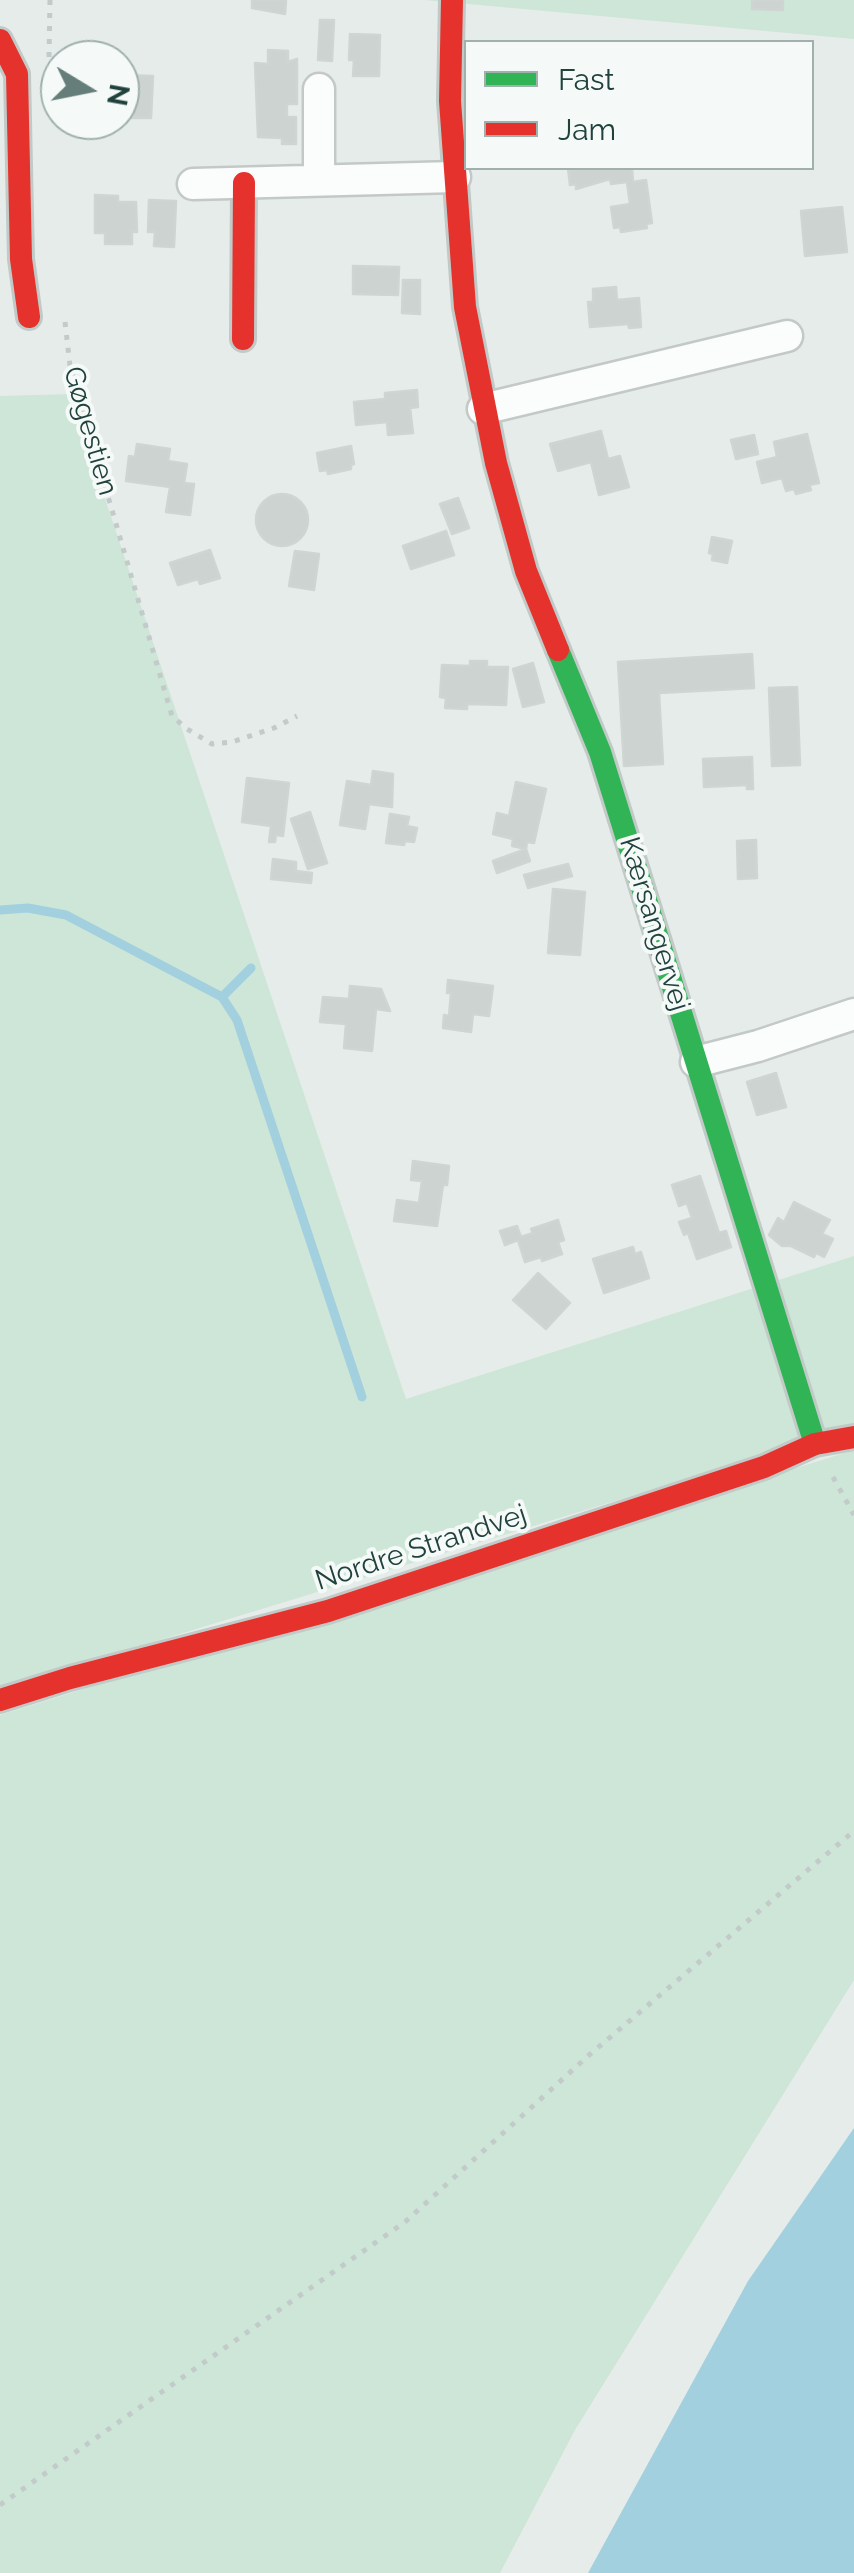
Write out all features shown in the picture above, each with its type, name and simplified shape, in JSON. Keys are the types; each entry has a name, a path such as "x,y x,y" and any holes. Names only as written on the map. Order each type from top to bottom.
{"street":[{"name":"Kærsangervej","path":"452,0 450,101 455,177 465,306 482,409 526,572 600,752 815,1444"},
{"path":"0,40 17,74 21,260 29,317"},
{"path":"318,180 319,89"},
{"path":"193,184 455,177"},
{"path":"244,183 244,339"},
{"path":"482,409 787,336"},
{"path":"696,1062 854,1014"},
{"name":"Nordre Strandvej","path":"0,1700 328,1611 764,1467 815,1444 854,1437"}],"path":[{"path":"49,40 50,0"},
{"name":"Gøgestien","path":"64,314 70,366 172,716 212,744 232,742 297,716"},
{"path":"0,2505 405,2222 588,2056 854,1831"}],"green space":[{"path":"424,0 854,0 854,39"},
{"path":"70,394 406,1399 854,1256 854,1428 0,1689 0,396"},
{"path":"854,1450 854,1980 575,2430 500,2573 0,2573 0,1715"}],"water":[{"path":"854,2128 854,2573 588,2573 748,2281"}],"building":[{"path":"252,0 286,0 285,14 252,8"},
{"path":"752,0 783,0 783,10 752,9"},
{"path":"320,20 334,20 332,61 318,60"},
{"path":"350,34 380,35 379,76 353,76"},
{"path":"268,50 288,51 288,62 297,59 297,104 287,104 287,117 296,117 296,144 282,144 282,138 258,137 255,63 268,64"},
{"path":"140,76 153,76 151,118 140,118"},
{"path":"568,170 632,170 633,182 646,180 652,223 646,224 647,228 621,232 620,227 614,228 611,207 630,204 627,182 611,184 610,179 576,189 576,184 570,185"},
{"path":"95,195 118,196 118,202 136,202 137,232 132,232 132,244 105,244 105,233 95,233"},
{"path":"149,200 176,201 174,247 154,246 155,232 148,232"},
{"path":"842,207 847,252 805,256 801,211"},
{"path":"353,266 399,267 398,295 353,294"},
{"path":"403,280 420,280 420,314 402,313"},
{"path":"616,287 617,300 639,298 641,327 590,327 588,302 593,302 593,289"},
{"path":"417,390 418,407 410,408 413,433 388,435 387,422 356,425 354,402 385,399 385,393"},
{"path":"601,431 608,459 620,456 629,487 599,495 591,462 558,471 550,444"},
{"path":"807,434 819,483 796,494 794,489 786,491 782,478 762,483 757,462 777,457 774,442"},
{"path":"754,435 758,454 736,459 731,440"},
{"path":"137,444 170,449 168,461 187,464 184,483 194,484 190,515 166,512 170,487 126,481 129,456 135,457"},
{"path":"351,446 351,469 328,474 327,470 320,471 317,453"},
{"path":"282,494 301,501 308,520 301,539 282,546 263,539 256,520 263,501"},
{"path":"458,498 469,528 452,534 440,504"},
{"path":"446,531 454,555 411,569 403,546"},
{"path":"712,537 732,541 727,563 712,560"},
{"path":"210,550 220,578 178,585 170,563"},
{"path":"295,551 319,554 314,590 289,586"},
{"path":"752,654 754,688 659,693 663,764 624,766 618,662"},
{"path":"470,661 487,661 487,667 508,667 506,705 445,708 446,698 440,697 442,665 470,666"},
{"path":"533,663 544,702 523,707 513,669"},
{"path":"797,687 800,765 772,766 769,688"},
{"path":"752,757 753,789 747,789 747,785 704,787 703,759"},
{"path":"373,771 393,774 392,807 369,804 365,829 340,825 347,781 371,785"},
{"path":"247,778 289,783 283,836 276,835 275,842 269,842 271,826 242,822"},
{"path":"516,782 546,789 534,843 527,842 526,849 512,846 513,839 493,834 497,813 509,816"},
{"path":"310,812 327,863 308,869 291,819"},
{"path":"390,814 409,817 407,826 417,828 414,842 386,843"},
{"path":"756,840 757,878 738,879 737,841"},
{"path":"526,849 530,861 497,873 493,861"},
{"path":"273,859 296,862 296,871 312,873 311,883 271,879"},
{"path":"568,864 572,876 528,888 524,875"},
{"path":"553,889 585,892 580,955 548,953"},
{"path":"448,980 493,986 489,1016 473,1014 471,1032 443,1028 444,1015 449,1016"},
{"path":"350,986 381,989 390,1011 376,1009 372,1051 344,1048 346,1024 320,1022 323,997 349,999"},
{"path":"776,1073 786,1107 757,1115 747,1082"},
{"path":"413,1161 449,1166 437,1226 394,1221 397,1200 419,1203 422,1181 411,1180"},
{"path":"700,1176 719,1233 726,1231 731,1247 697,1259 688,1233 684,1235 679,1222 692,1218 687,1203 679,1206 672,1185"},
{"path":"794,1202 830,1220 822,1234 833,1239 824,1257 782,1246 769,1235 778,1218 784,1222"},
{"path":"558,1220 564,1240 558,1242 562,1254 542,1261 541,1257 525,1262 518,1240 505,1245 500,1231 517,1226 521,1237 533,1233 531,1229"},
{"path":"633,1247 635,1254 641,1252 649,1278 604,1293 593,1259"},
{"path":"538,1273 570,1303 546,1329 513,1300"}],"waterway":[{"path":"0,910 28,908 66,915 222,997 237,1020 362,1397"},
{"path":"222,997 251,968"}],"traffic: fast":[{"path":"558,650 600,752 815,1444"}],"traffic: jam":[{"path":"452,0 450,101 465,307 496,463 526,571 558,650"},
{"path":"0,40 17,74 21,259 29,317"},
{"path":"243,339 244,183"},
{"path":"0,1700 328,1611 764,1467 815,1444 854,1437"}]}
